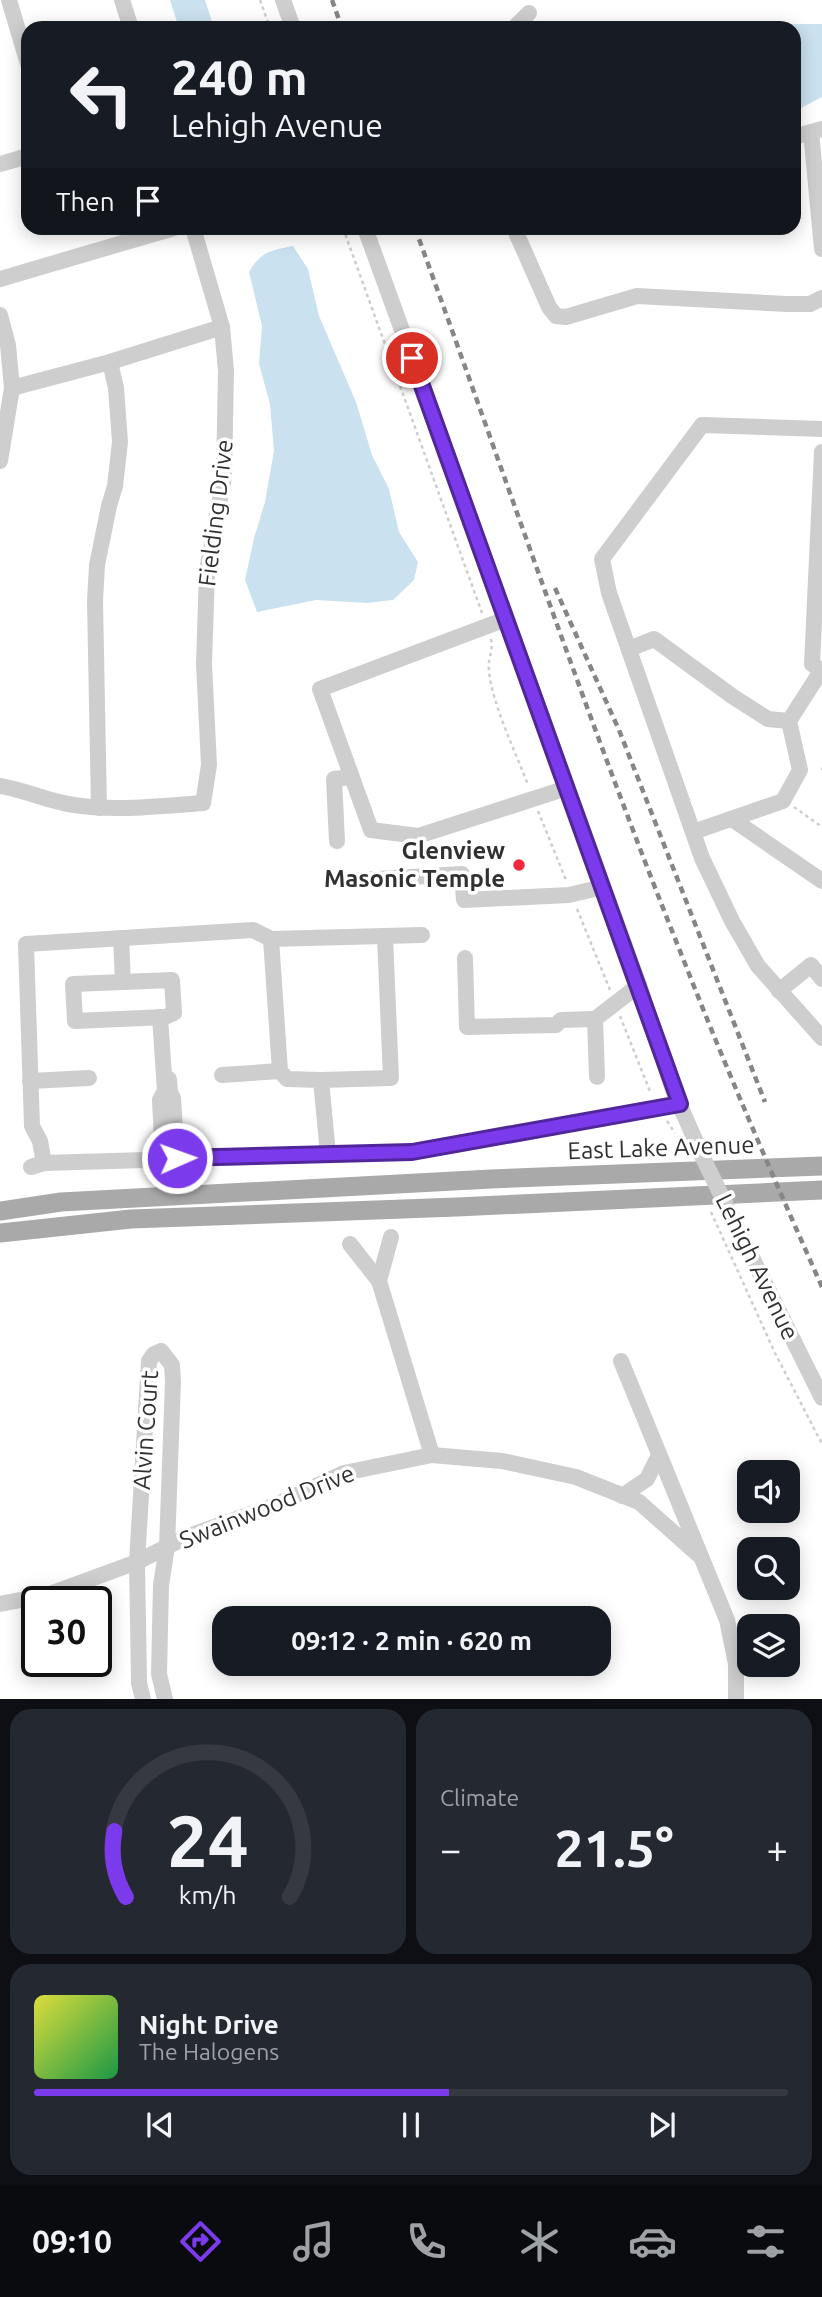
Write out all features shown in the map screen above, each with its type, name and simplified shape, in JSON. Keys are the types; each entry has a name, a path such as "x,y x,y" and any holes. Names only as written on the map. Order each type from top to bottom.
{"main road":[{"name":"East Lake Avenue","path":"0,1211 61,1202 491,1178 822,1166"},
{"name":"East Lake Avenue","path":"0,1233 131,1219 822,1191"}],"street":[{"path":"9,0 21,40"},
{"path":"122,0 129,21"},
{"path":"283,0 290,21"},
{"path":"521,21 529,13"},
{"path":"809,133 822,249"},
{"path":"0,164 21,158"},
{"path":"0,279 150,235"},
{"name":"Fielding Drive","path":"99,808 204,803 209,765 204,664 207,571 224,477 227,412 222,327 195,235"},
{"name":"Lehigh Avenue","path":"368,235 639,985 673,1090 704,1160 822,1398"},
{"path":"517,235 549,307 556,316 566,317 637,296 787,304 810,304 822,298"},
{"path":"0,315 8,345 12,388 0,461"},
{"path":"12,388 110,362 222,327"},
{"path":"0,786 67,804 99,808 94,601 97,565 115,486 120,442 116,388 110,362"},
{"path":"822,429 702,425 602,559 609,593 702,858 758,966 822,1038"},
{"path":"693,832 783,801 800,770 789,721 821,671 811,664 822,452"},
{"path":"506,619 320,689 370,830 418,836 567,788"},
{"path":"629,649 654,639 768,719 789,721"},
{"path":"337,841 334,779 351,777"},
{"path":"732,819 822,881"},
{"path":"343,881 462,874 464,900 572,895 603,887"},
{"path":"422,935 271,939 253,930 26,944 32,1126 40,1141 38,1165 412,1152 680,1104"},
{"path":"271,939 280,1072 287,1079 321,1080 391,1078 386,937"},
{"path":"121,938 123,982"},
{"path":"465,958 467,1027 556,1024 561,1020 595,1018 639,985"},
{"path":"779,991 811,965 822,979"},
{"path":"172,980 174,1013 162,1017 75,1021 74,984 172,980"},
{"path":"162,1017 170,1159"},
{"path":"595,1018 597,1077"},
{"path":"222,1075 280,1072"},
{"path":"30,1081 89,1078"},
{"path":"321,1080 328,1154"},
{"path":"379,1281 391,1237"},
{"path":"350,1244 379,1281 432,1455"},
{"name":"Alvin Court","path":"143,1699 139,1683 137,1562 149,1361 154,1354 162,1351 172,1365 173,1373 167,1547 161,1585 159,1674 165,1699"},
{"name":"Swainwood Drive","path":"621,1361 727,1620 736,1664 737,1699"},
{"name":"Swainwood Drive","path":"0,1604 47,1595 137,1562 186,1537 273,1506 344,1473 432,1455 502,1461 576,1477 639,1502 701,1557"},
{"path":"622,1496 647,1479 659,1455"}],"path":[{"path":"260,0 268,21"},
{"path":"345,235 493,643 488,668 494,694 652,1096"},
{"path":"794,807 822,827"},
{"path":"708,1206 764,1329 822,1444"}],"water":[{"path":"170,0 205,0 212,21 177,21"},
{"path":"801,24 822,24 822,97 801,108"},
{"path":"293,246 308,269 319,316 356,402 372,455 389,489 399,532 418,562 414,580 393,600 367,603 316,600 257,612 245,580 265,502 274,451 270,404 259,364 262,326 249,272 267,253"}],"railway":[{"path":"332,0 340,21"},
{"path":"418,235 648,870 734,1084 822,1287"},
{"path":"555,588 619,730 765,1102"}],"place":[{"name":"Glenview Masonic Temple","path":"519,865"}],"route":[{"path":"177,1158 412,1152 680,1104 412,358"}]}
